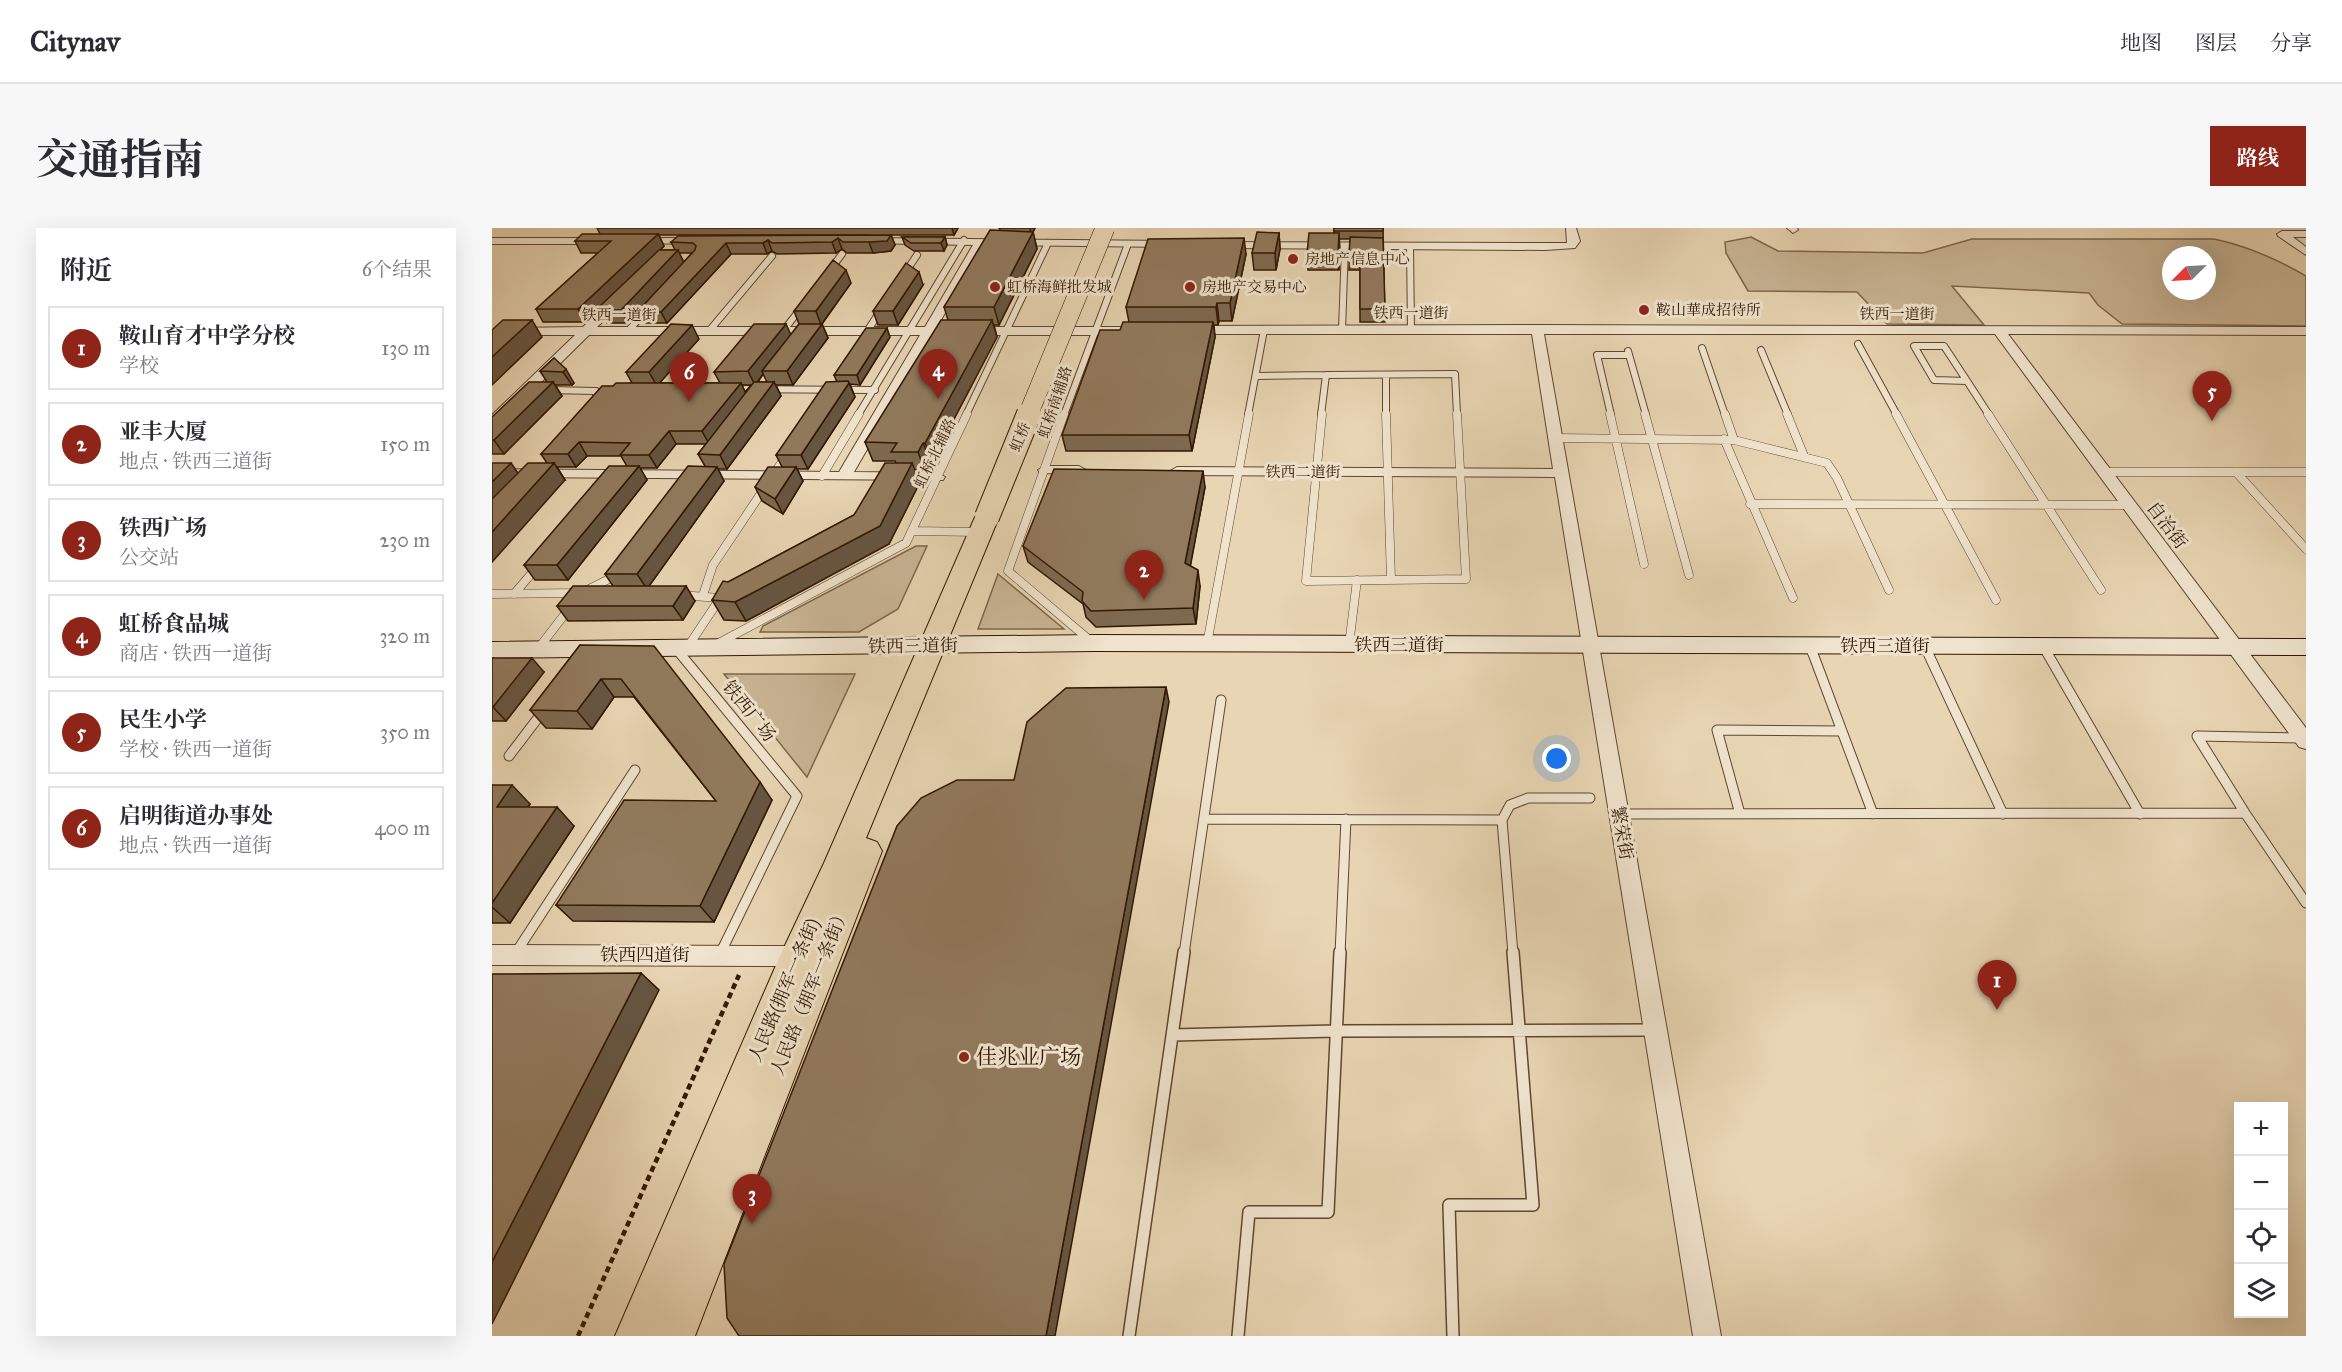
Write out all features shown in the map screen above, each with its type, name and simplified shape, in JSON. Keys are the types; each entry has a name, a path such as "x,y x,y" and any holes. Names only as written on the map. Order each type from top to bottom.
{"main road":[{"name":"虹桥","path":"941,645 984,525 1105,228"},
{"name":"铁西三道街","path":"492,650 538,649 588,653 691,648 1093,643 2306,647"},
{"name":"人民路(拥军一条街)","path":"637,1336 797,956 941,645"},
{"name":"人民路（拥军一条街）","path":"672,1336 941,645"}],"street":[{"path":"1208,244 1410,247 1571,246 1574,241 1571,228"},
{"path":"2306,234 2282,234 2306,252"},
{"path":"851,241 964,240 1185,244"},
{"path":"492,241 714,241"},
{"path":"667,252 679,241"},
{"path":"844,476 981,241"},
{"path":"492,423 628,290"},
{"name":"铁西一道街","path":"1173,331 1537,329 2306,331"},
{"name":"繁荣街","path":"1537,329 1707,1336"},
{"name":"铁西一道街","path":"516,331 628,331 670,335 709,331 752,335 783,331 800,335 864,336 910,331 1139,331"},
{"name":"自治街","path":"1999,331 2304,740"},
{"path":"1045,470 1091,470"},
{"name":"铁西二道街","path":"1159,471 1561,473"},
{"path":"492,473 536,473 610,479 692,475 773,475 844,476 879,481 938,477"},
{"name":"铁西四道街","path":"503,955 797,956"}],"lane":[{"path":"822,476 964,240"},
{"name":"虹桥北辅路","path":"691,648 906,543 1048,243"},
{"name":"虹桥南辅路","path":"1093,643 1008,571 1094,331 1128,244"},
{"path":"1342,330 1345,246"},
{"path":"1410,247 1411,329"},
{"path":"822,280 842,254"},
{"path":"899,283 917,255"},
{"path":"709,331 771,256"},
{"path":"783,331 809,297"},
{"path":"864,336 886,302"},
{"path":"628,331 650,307"},
{"path":"1207,644 1264,330"},
{"path":"1858,344 1996,600"},
{"path":"1966,381 1934,380 1914,346 1944,346 2102,590"},
{"path":"1702,348 1734,440"},
{"path":"1761,350 1804,456"},
{"path":"1644,564 1597,355 1628,353 1689,574"},
{"path":"1256,376 1326,375 1386,375 1455,374 1466,579 1306,581 1326,375"},
{"path":"1386,375 1386,472 1391,580"},
{"path":"823,399 836,380"},
{"path":"751,399 764,381"},
{"path":"525,390 607,391"},
{"path":"728,390 875,390"},
{"path":"588,412 596,404 596,391"},
{"path":"1555,438 1724,439 1827,463 1833,470 1850,504 1889,590"},
{"path":"1724,439 1750,504 1793,598"},
{"path":"704,595 713,565 792,447"},
{"path":"2103,471 2306,472"},
{"path":"2236,472 2306,549"},
{"path":"1750,504 2128,505"},
{"path":"913,531 984,525"},
{"path":"514,594 545,557"},
{"path":"538,649 581,593 616,576 623,567"},
{"path":"1349,645 1357,580"},
{"path":"492,594 604,593"},
{"path":"691,648 719,598 729,593"},
{"path":"670,594 719,598"},
{"path":"1810,646 1873,814"},
{"path":"1925,646 2003,814"},
{"path":"2043,646 2140,814"},
{"name":"铁西广场","path":"691,648 797,796 719,955"},
{"path":"1129,1336 1221,700"},
{"path":"509,756 550,702"},
{"path":"1740,814 1717,730 1842,731"},
{"path":"2304,740 2197,736 2245,813 2306,903"},
{"path":"503,955 635,770"},
{"path":"1453,1336 1449,1205 1533,1205 1502,820 1510,805 1528,798 1590,798"},
{"path":"1618,814 2245,813"},
{"path":"1204,819 1502,820"},
{"path":"1238,1336 1249,1212 1328,1212 1346,819"},
{"path":"1173,1035 1336,1031 1655,1030"}],"path":[{"path":"578,1336 748,955"}],"shaded area":[{"path":"1751,237 1778,251 1923,253 1972,239 2214,239 2262,254 2306,276 2306,326 2122,324 2098,305 2089,293 1952,286 1984,325 1887,324 1857,292 1748,291 1726,253 1725,242"},
{"path":"916,546 927,546 898,609 859,632 760,632 763,626"},
{"path":"998,574 1064,629 978,629"},
{"path":"724,674 855,674 807,777"}],"building":[{"path":"1334,228 1383,228 1383,231 1334,231"},
{"path":"990,230 1033,232 994,307 944,307"},
{"path":"1257,232 1279,233 1275,253 1252,253"},
{"path":"1309,233 1339,233 1338,253 1307,253"},
{"path":"582,234 658,234 578,309 536,309 611,241 575,241"},
{"path":"891,235 887,241 869,242 843,242 838,238 832,242 772,243 768,240 763,243 726,243 661,312 637,312 695,250 696,246 693,243 671,242 678,236"},
{"path":"902,237 945,237 941,243 911,243"},
{"path":"1350,237 1383,238 1385,309 1360,309 1360,257 1349,257"},
{"name":"房地产交易中心","path":"1244,238 1230,303 1217,303 1216,307 1126,307 1148,239"},
{"path":"659,250 678,250 621,310 599,310 601,308 598,308"},
{"path":"833,260 846,270 816,311 794,311"},
{"path":"906,263 919,272 893,311 873,311"},
{"path":"503,320 532,320 492,357 492,330"},
{"path":"941,320 992,320 925,443 918,452 891,452 897,443 865,442"},
{"path":"1123,322 1213,322 1189,435 1062,435 1100,330 1120,330"},
{"path":"671,324 692,325 649,372 626,372"},
{"path":"754,324 786,324 748,371 714,372"},
{"path":"799,324 822,324 787,371 762,371"},
{"path":"866,328 887,328 857,375 834,375"},
{"path":"554,358 566,369 563,372 540,371"},
{"path":"848,381 849,383 801,455 776,455 826,382"},
{"path":"529,382 553,382 492,440 492,417"},
{"path":"754,382 774,382 720,455 698,454"},
{"path":"616,383 741,383 702,431 669,431 649,455 620,455 630,443 579,442 568,454 541,454 602,386 613,386"},
{"path":"492,463 511,463 492,482"},
{"path":"528,463 554,463 492,532 492,499"},
{"path":"885,463 912,463 880,526 735,602 712,600 723,581 728,582 854,515"},
{"path":"609,466 639,466 557,565 524,565"},
{"path":"688,466 717,467 637,574 605,574"},
{"path":"768,467 796,467 775,499 755,487"},
{"path":"1054,469 1203,471 1185,563 1198,570 1193,608 1091,611 1082,601 1083,592 1023,546"},
{"path":"573,586 686,586 673,606 557,606"},
{"path":"580,645 654,646 760,782 700,906 556,905 624,800 716,801 621,679 601,679 577,711 530,710"},
{"path":"492,658 532,658 493,707 492,707"},
{"name":"佳兆业广场","path":"1166,687 1046,1336 739,1336 727,1318 724,1264 897,826 921,798 957,780 1014,780 1027,722 1066,688"},
{"path":"492,785 512,785 497,807 557,807 492,903"},
{"path":"641,973 492,1262 492,974"}],"place":[{"name":"房地产信息中心","path":"1293,259"},
{"name":"虹桥海鲜批发城","path":"995,287"},
{"name":"房地产交易中心","path":"1190,287"},
{"name":"鞍山華成招待所","path":"1644,310"},
{"name":"虹桥食品城","path":"938,399"},
{"name":"启明街道办事处","path":"689,402"},
{"name":"民生小学","path":"2212,421"},
{"name":"亚丰大厦","path":"1144,600"},
{"name":"鞍山育才中学分校","path":"1997,1010"},
{"name":"佳兆业广场","path":"964,1057"},
{"name":"铁西广场","path":"752,1224"}]}
